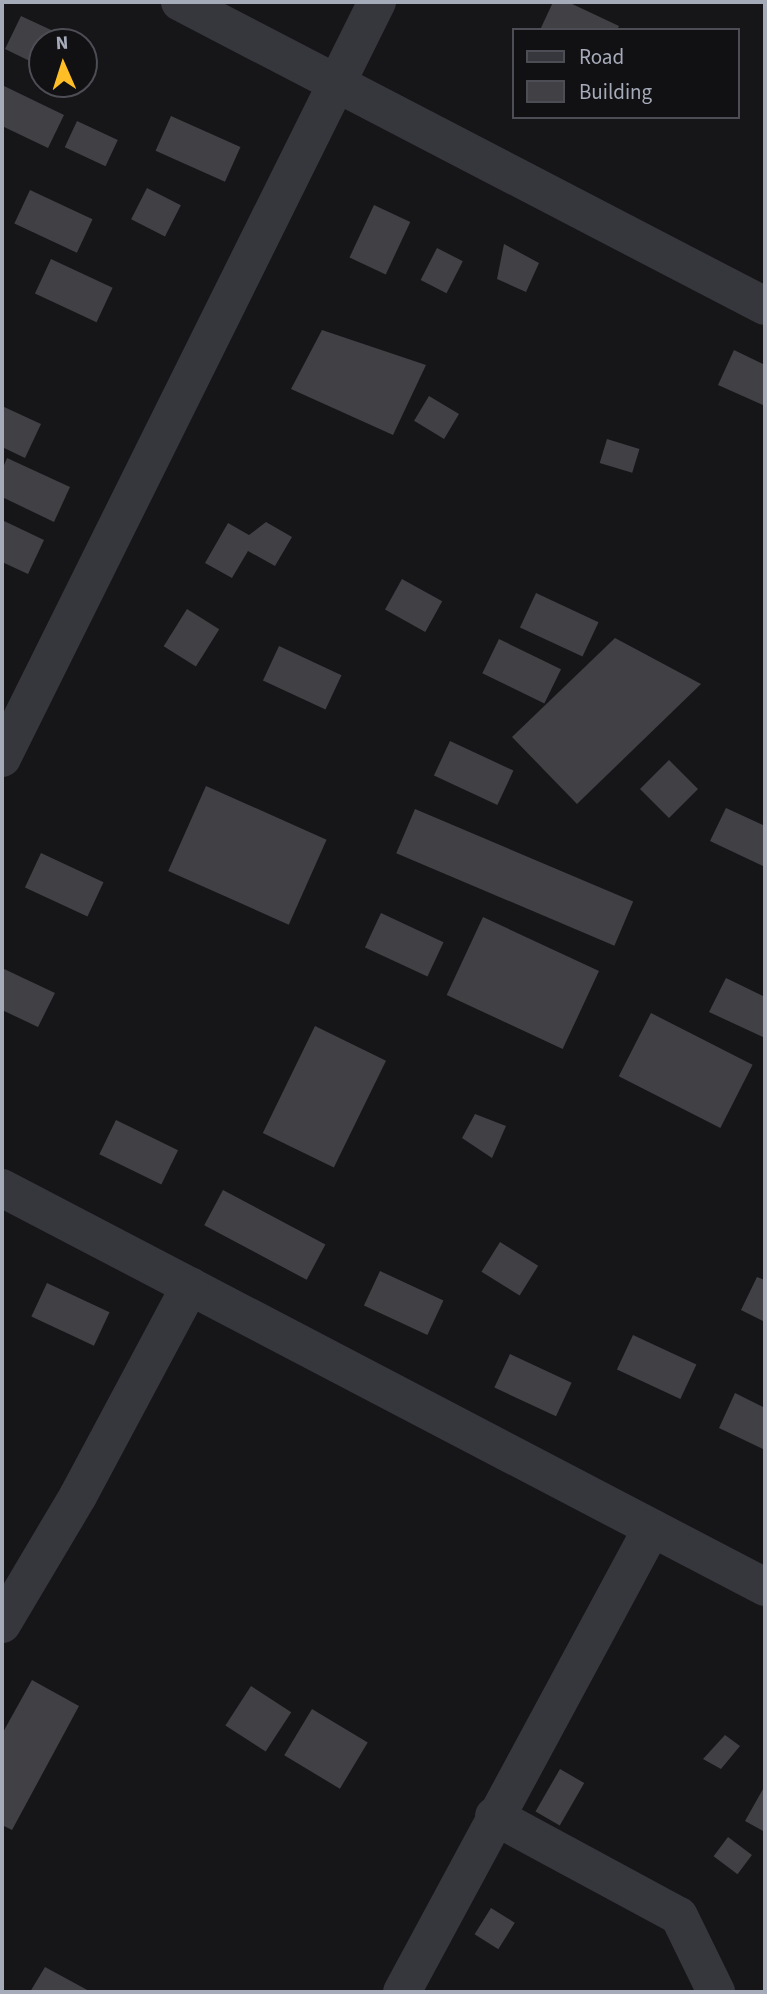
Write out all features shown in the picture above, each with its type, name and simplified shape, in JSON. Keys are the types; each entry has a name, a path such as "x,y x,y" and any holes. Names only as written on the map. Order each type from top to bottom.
{"street":[{"path":"180,2 340,82 765,306"},
{"path":"2,758 340,82 377,2"},
{"path":"2,1188 765,1587"},
{"path":"2,1624 78,1496 190,1286"},
{"path":"402,1992 494,1816 652,1528"},
{"path":"494,1816 679,1916 716,1992"}],"building":[{"path":"553,2 568,2 619,26 618,28 541,28"},
{"path":"21,16 47,28 28,28 28,60 5,49"},
{"path":"2,85 64,115 48,148 2,126"},
{"path":"171,116 240,147 225,182 156,151"},
{"path":"77,121 118,140 106,166 65,147"},
{"path":"147,188 181,205 165,236 131,219"},
{"path":"30,190 93,219 77,253 14,224"},
{"path":"374,205 410,222 386,274 349,258"},
{"path":"504,244 539,263 526,292 497,279"},
{"path":"437,248 463,261 446,293 421,280"},
{"path":"51,259 113,288 97,322 35,293"},
{"path":"322,330 426,365 393,435 291,389"},
{"path":"734,350 765,365 765,406 718,385"},
{"path":"429,396 459,414 444,439 414,421"},
{"path":"2,406 41,424 25,458 2,447"},
{"path":"607,439 640,449 632,473 600,463"},
{"path":"7,458 70,487 54,522 2,497 2,470"},
{"path":"2,520 44,540 28,574 2,562"},
{"path":"266,522 292,537 275,566 248,551 232,578 205,563 228,523 249,535"},
{"path":"402,579 442,601 425,632 385,610"},
{"path":"536,593 599,622 582,657 520,627"},
{"path":"187,609 219,629 196,666 164,646"},
{"path":"615,638 701,684 577,804 512,737"},
{"path":"499,639 561,669 544,703 482,673"},
{"path":"279,646 342,675 325,710 263,680"},
{"path":"450,741 513,771 497,805 434,775"},
{"path":"669,760 698,789 669,818 640,789"},
{"path":"206,786 327,840 289,925 168,871"},
{"path":"726,808 765,826 765,867 710,841"},
{"path":"415,809 633,902 614,946 396,853"},
{"path":"41,853 104,882 87,917 25,887"},
{"path":"381,913 444,942 427,977 365,947"},
{"path":"483,917 599,971 563,1049 447,995"},
{"path":"2,968 55,993 38,1027 2,1010"},
{"path":"726,978 765,997 765,1038 709,1012"},
{"path":"651,1013 753,1065 720,1128 619,1076"},
{"path":"315,1026 386,1061 334,1168 263,1133"},
{"path":"475,1114 506,1126 492,1158 462,1138"},
{"path":"116,1120 178,1150 161,1184 99,1154"},
{"path":"223,1190 325,1244 307,1280 204,1225"},
{"path":"500,1242 538,1266 520,1296 481,1272"},
{"path":"380,1271 443,1301 427,1335 364,1305"},
{"path":"757,1277 765,1280 765,1322 741,1310"},
{"path":"47,1283 110,1312 94,1346 31,1317"},
{"path":"633,1335 696,1365 680,1399 617,1369"},
{"path":"510,1354 572,1383 556,1416 494,1388"},
{"path":"735,1393 765,1408 765,1450 719,1428"},
{"path":"32,1680 79,1706 12,1830 2,1825 2,1734"},
{"path":"251,1686 291,1712 266,1752 225,1725"},
{"path":"312,1709 368,1742 340,1789 284,1755"},
{"path":"725,1735 740,1746 721,1769 703,1759"},
{"path":"560,1769 584,1783 560,1825 536,1811"},
{"path":"763,1789 765,1790 765,1832 745,1821"},
{"path":"728,1837 752,1855 738,1874 714,1856"},
{"path":"491,1908 515,1923 498,1949 475,1934"},
{"path":"45,1967 91,1992 30,1992"}]}
